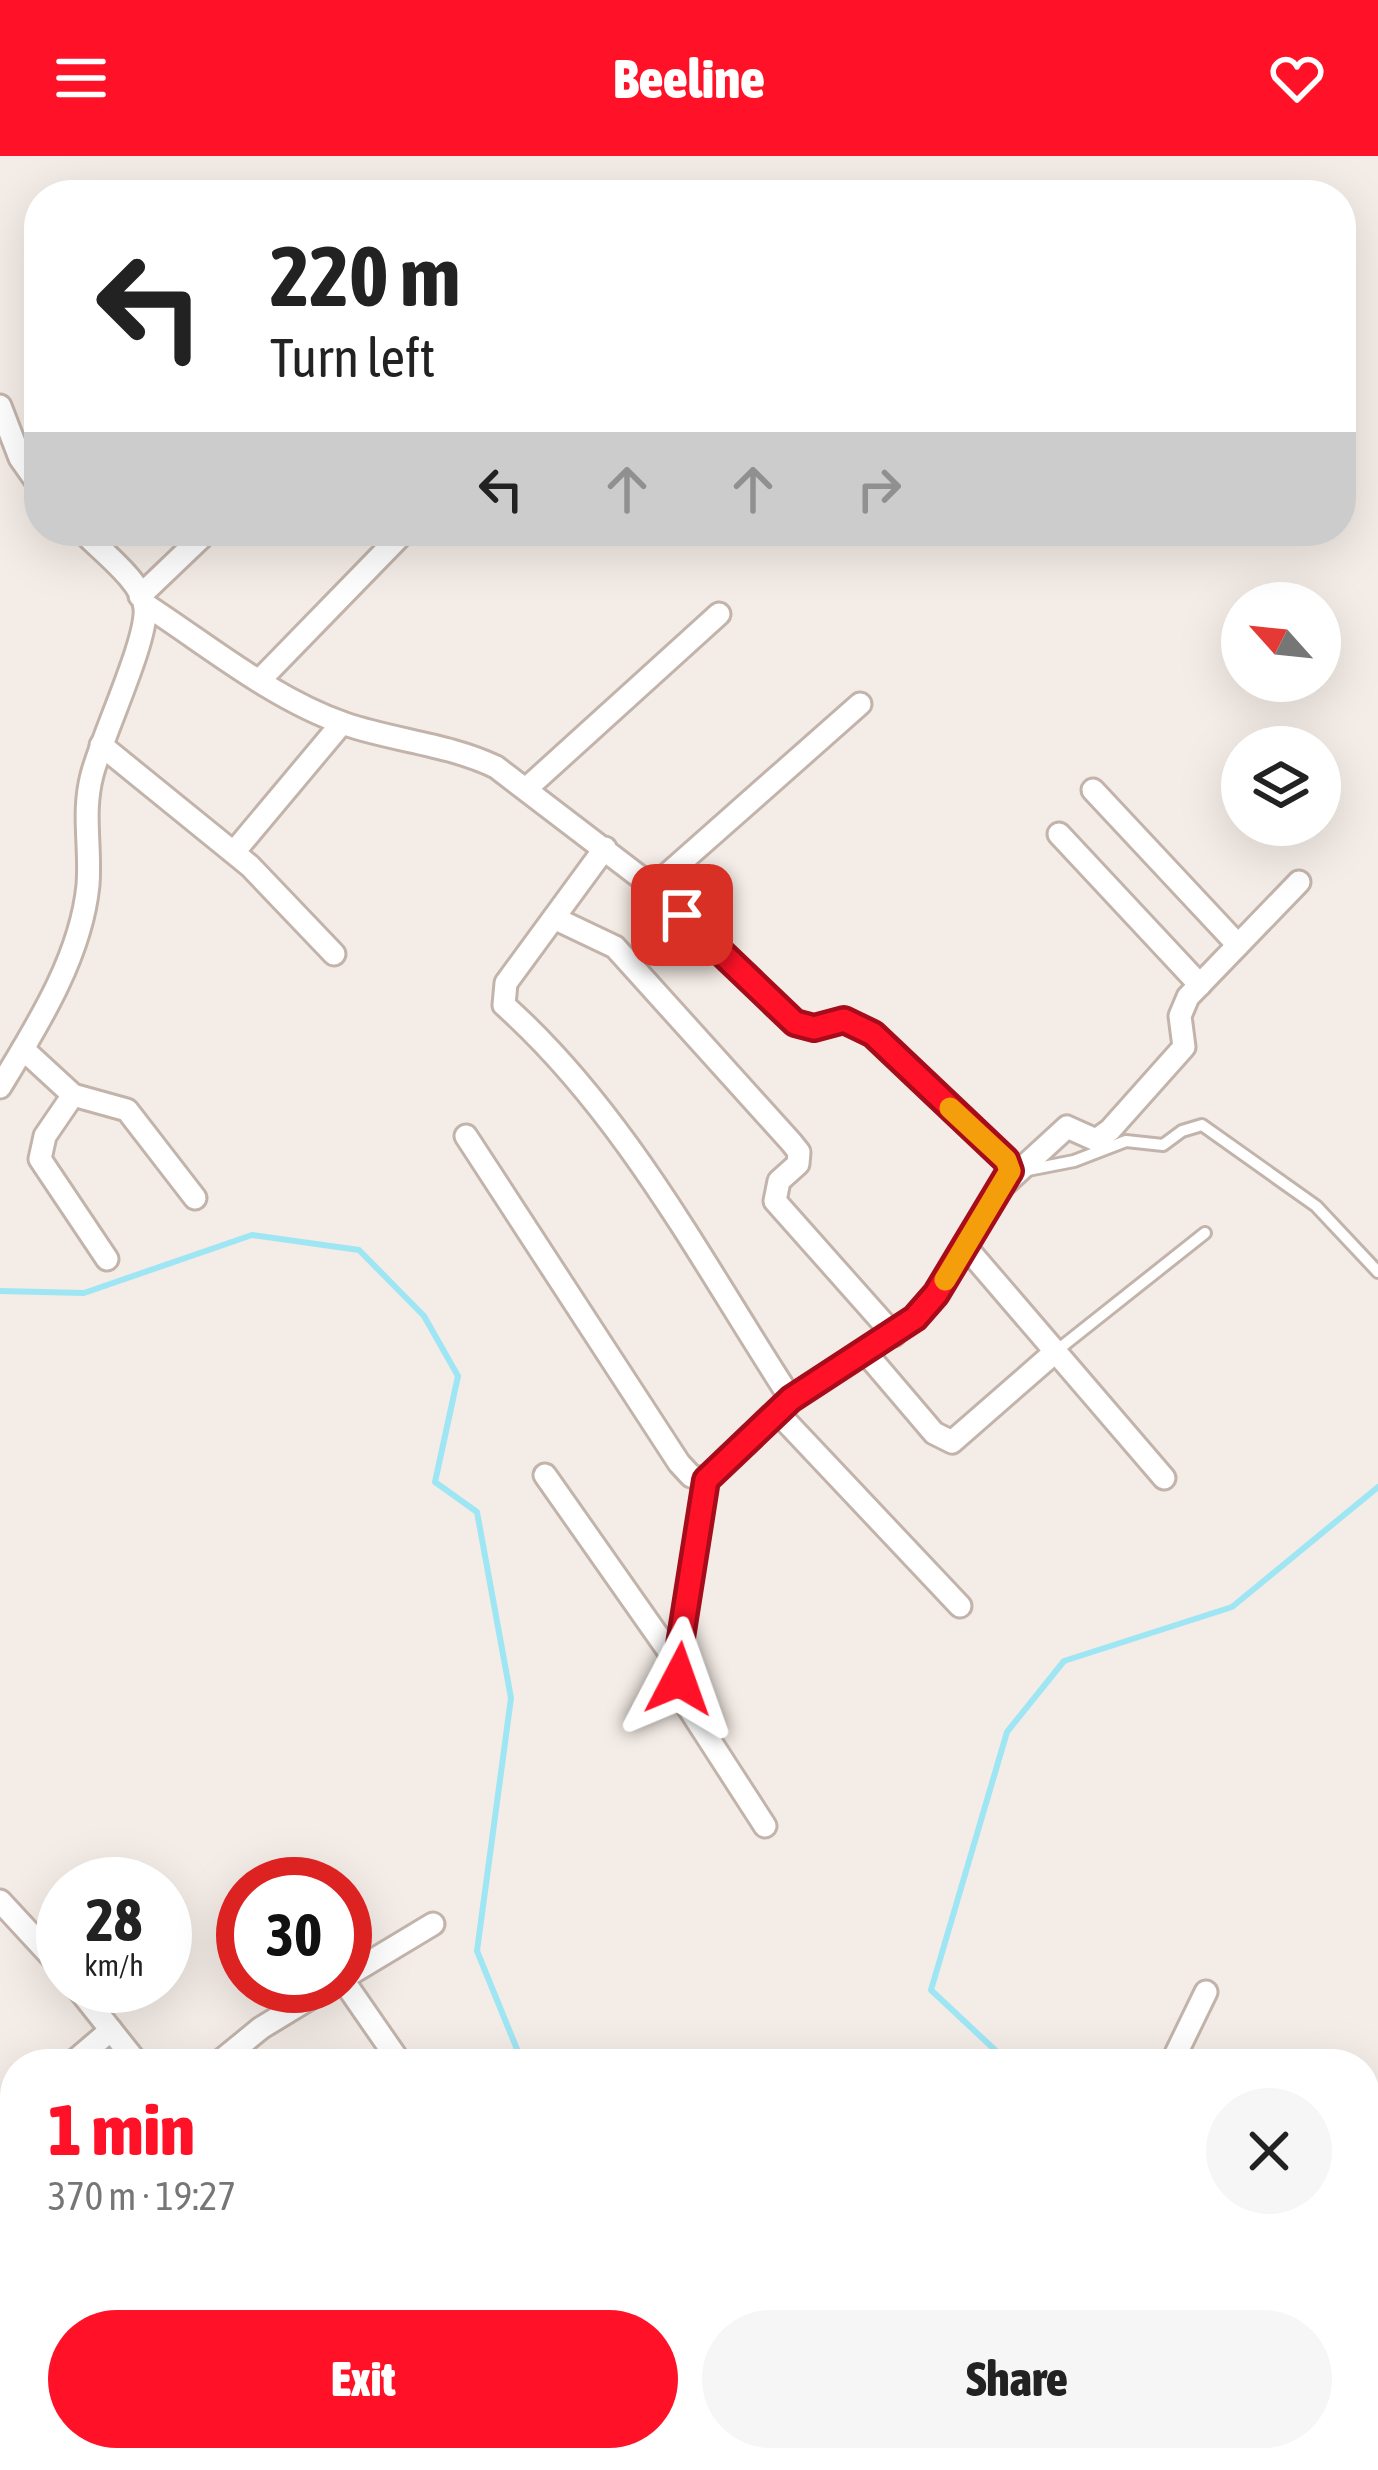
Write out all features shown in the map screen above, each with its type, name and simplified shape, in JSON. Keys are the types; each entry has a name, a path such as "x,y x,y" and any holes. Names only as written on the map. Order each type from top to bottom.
{"street":[{"path":"0,406 24,463"},
{"path":"95,546 143,601 260,680 342,723 471,755 526,789 653,887 795,1023 814,1028 844,1020 873,1034 1006,1160 1012,1178"},
{"path":"0,1087 23,1049 83,919 88,880 86,798 143,601 194,546"},
{"path":"260,680 390,546"},
{"path":"526,789 719,614"},
{"path":"653,887 860,704"},
{"path":"234,852 342,723"},
{"path":"101,745 234,852 334,954"},
{"path":"1093,790 1238,945"},
{"path":"1059,834 1200,985"},
{"path":"605,848 506,983 501,995 504,1005 560,1058 614,1127 784,1406 960,1606"},
{"path":"765,1826 686,1711 677,1663 706,1480 784,1406 894,1335 936,1294 1012,1178 1067,1127 1096,1139 1111,1130 1184,1047 1182,1007 1299,882"},
{"path":"554,918 599,936 628,960 791,1142 799,1152 798,1164 779,1181 775,1201 894,1335"},
{"path":"23,1049 73,1095 127,1110 195,1198"},
{"path":"73,1095 45,1136 40,1160 106,1258"},
{"path":"466,1136 679,1463 691,1476 706,1480"},
{"path":"964,1245 1164,1478"},
{"path":"866,1352 934,1432 952,1442 1055,1352"},
{"path":"544,1475 677,1663"},
{"path":"0,1901 36,1940"},
{"path":"372,1963 433,1924"},
{"path":"1178,2049 1206,1992"},
{"path":"97,2013 126,2049"},
{"path":"235,2049 286,2013"},
{"path":"367,2013 391,2049"},
{"path":"88,2049 111,2030"}],"lane":[{"path":"1012,1178 1126,1141 1163,1144 1182,1130 1202,1125 1316,1206 1378,1273"},
{"path":"1055,1352 1205,1233"}],"waterway":[{"path":"0,1291 84,1293 252,1235 359,1250 424,1316 458,1376 435,1482 477,1512 511,1698 477,1951 517,2049"},
{"path":"994,2049 931,1990 1007,1732 1064,1661 1232,1607 1378,1487"}],"slow traffic":[{"path":"945,1280 1010,1171 1006,1160 950,1108"}],"route":[{"path":"679,1679 677,1663 706,1480 720,1472 791,1399 915,1318 936,1294 1010,1171 1006,1160 873,1034 844,1020 814,1028 795,1023 682,915"}]}
